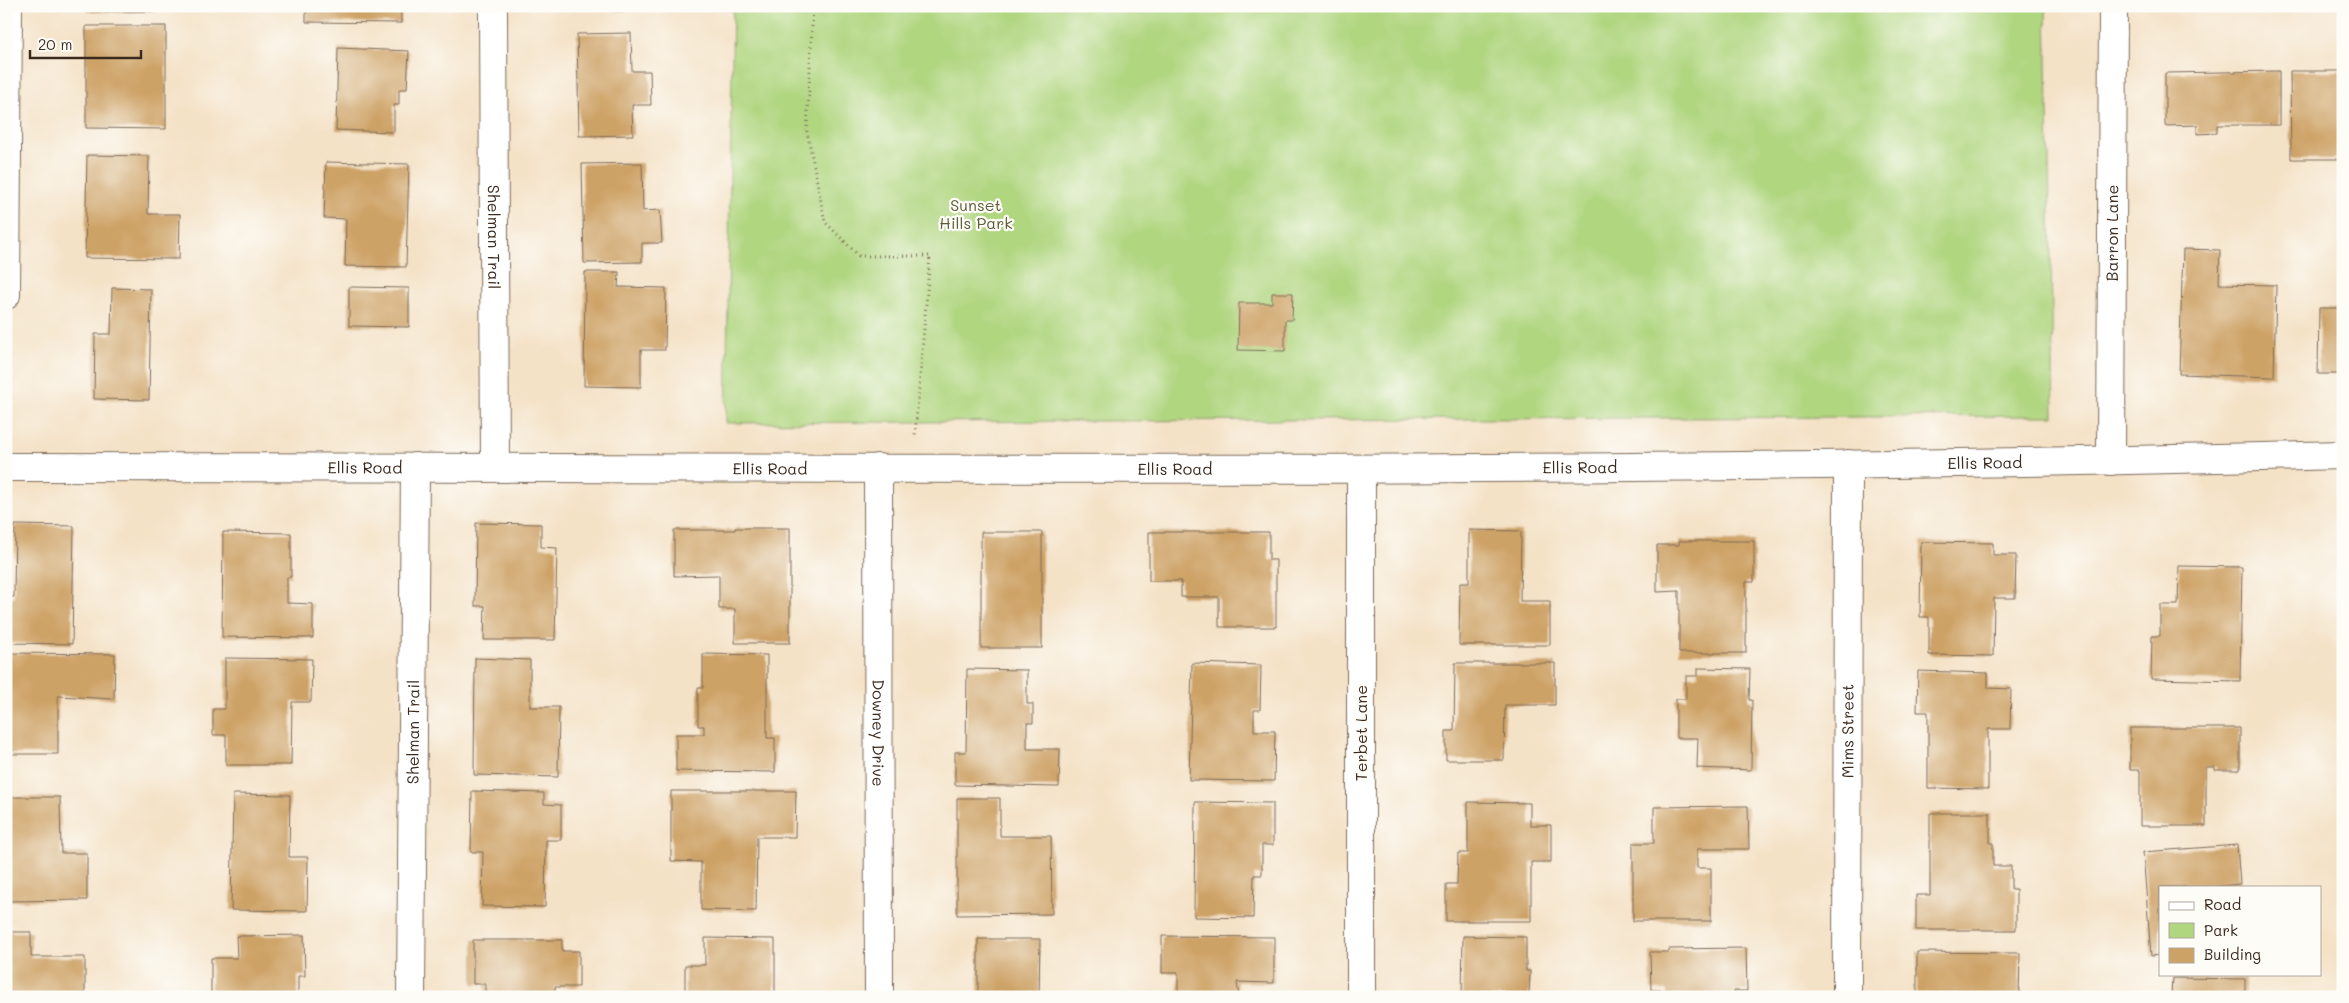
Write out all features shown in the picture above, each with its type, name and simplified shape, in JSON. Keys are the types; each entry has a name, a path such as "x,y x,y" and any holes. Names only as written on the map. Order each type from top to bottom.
{"street":[{"path":"6,295 8,6"},
{"name":"Shelman Trail","path":"493,6 495,467"},
{"name":"Barron Lane","path":"2110,461 2114,6"},
{"name":"Ellis Road","path":"6,467 1362,470 2110,461 2343,455"},
{"name":"Mims Street","path":"1847,997 1848,464"},
{"name":"Shelman Trail","path":"411,997 415,467"},
{"name":"Downey Drive","path":"878,468 879,997"},
{"name":"Terbet Lane","path":"1361,997 1362,470"}],"path":[{"path":"814,6 807,131 825,222 859,256 930,256 915,439"}],"green space":[{"name":"Sunset Hills Park","path":"733,6 2046,6 2054,416 726,423"}],"building":[{"path":"87,6 178,6 179,11 87,12"},
{"path":"306,6 401,6 401,23 306,22"},
{"path":"614,6 674,6 674,10 614,11"},
{"path":"86,26 166,26 166,129 86,128"},
{"path":"631,33 632,71 650,71 651,105 632,105 633,135 579,136 577,34"},
{"path":"338,48 409,51 407,89 399,89 399,105 394,105 394,132 336,130"},
{"path":"2279,71 2279,125 2217,125 2217,133 2197,134 2197,125 2165,126 2165,73"},
{"path":"2290,71 2342,71 2343,159 2291,159"},
{"path":"87,155 149,156 148,214 180,214 179,259 85,258"},
{"path":"326,162 409,164 406,267 345,266 346,219 324,218"},
{"path":"642,163 643,211 660,210 662,243 642,243 642,262 584,263 582,164"},
{"path":"2183,249 2220,250 2219,284 2276,285 2274,377 2179,374"},
{"path":"585,272 619,272 618,287 666,288 665,350 641,350 641,387 584,386"},
{"path":"349,287 409,288 409,327 349,326"},
{"path":"112,288 151,289 149,400 94,399 95,334 111,334"},
{"path":"1272,293 1293,293 1292,320 1285,320 1285,351 1238,350 1239,303 1272,303"},
{"path":"2319,308 2343,308 2343,374 2318,374"},
{"path":"476,523 541,524 541,547 557,548 555,640 484,640 485,606 475,606"},
{"path":"15,525 74,526 72,644 6,643 6,597 14,597"},
{"path":"735,528 790,528 790,643 735,643 735,609 719,609 719,575 674,576 674,530 735,530"},
{"path":"1469,530 1521,531 1520,601 1550,601 1550,645 1459,645 1460,583 1469,583"},
{"path":"223,532 291,533 291,577 287,577 287,603 313,604 313,638 222,637"},
{"path":"981,532 1042,532 1042,648 981,648"},
{"path":"1149,532 1269,532 1269,560 1276,560 1276,627 1219,627 1219,597 1181,597 1181,581 1149,581"},
{"path":"1679,541 1754,541 1754,582 1746,582 1746,653 1679,653 1679,591 1657,592 1657,545 1679,545"},
{"path":"1921,542 1993,543 1993,555 2016,555 2015,598 1994,598 1993,656 1929,655 1929,617 1920,617"},
{"path":"2179,566 2242,567 2240,681 2151,679 2152,636 2160,636 2160,605 2178,605"},
{"path":"6,653 115,654 114,699 58,696 58,754 6,754"},
{"path":"703,654 767,655 767,738 775,738 775,772 676,771 676,734 704,734 704,726 698,726 698,688 703,688"},
{"path":"225,658 312,659 311,702 292,702 291,765 226,765 226,735 213,735 213,709 225,709"},
{"path":"475,658 530,660 530,707 559,707 558,777 474,775"},
{"path":"1192,663 1261,665 1260,710 1254,710 1254,731 1275,731 1274,781 1189,780"},
{"path":"1455,663 1555,663 1555,705 1505,705 1504,760 1446,760 1446,731 1454,731"},
{"path":"1698,668 1750,669 1749,700 1752,700 1751,770 1697,768 1698,738 1676,738 1676,699 1686,699 1686,676 1698,676"},
{"path":"967,669 1027,670 1027,704 1033,704 1033,723 1027,723 1027,749 1060,749 1059,787 955,785 955,752 966,752"},
{"path":"1918,671 1988,673 1988,688 2011,689 2010,729 1988,729 1988,789 1928,788 1928,712 1917,712"},
{"path":"2130,728 2240,728 2240,770 2215,770 2215,767 2206,767 2206,826 2140,826 2140,770 2130,770"},
{"path":"472,791 544,793 544,804 561,805 561,840 546,840 545,907 482,906 483,852 471,852"},
{"path":"671,791 796,791 795,837 757,837 756,911 701,910 701,862 671,861"},
{"path":"233,794 290,795 289,857 308,857 307,911 231,910"},
{"path":"6,797 60,797 61,853 87,853 87,900 6,901"},
{"path":"957,798 1000,798 1000,836 1051,836 1052,914 957,915"},
{"path":"1195,802 1273,803 1273,845 1262,845 1262,875 1254,875 1253,918 1194,917"},
{"path":"1468,802 1530,803 1530,825 1551,825 1551,862 1531,862 1531,921 1446,921 1446,884 1457,884 1458,853 1468,853"},
{"path":"1748,806 1749,849 1697,849 1697,868 1711,868 1711,921 1633,921 1633,843 1654,843 1654,807"},
{"path":"1930,813 1990,813 1990,843 1993,843 1993,866 2011,866 2011,889 2016,889 2016,930 1916,930 1916,895 1930,895"},
{"path":"2237,845 2240,884 2223,886 2159,886 2159,955 2151,956 2143,852"},
{"path":"6,932 31,932 31,957 85,957 85,997 6,997"},
{"path":"304,935 305,976 298,976 298,997 211,995 211,958 237,958 236,936"},
{"path":"1162,936 1274,937 1274,983 1237,982 1239,997 1178,997 1178,973 1162,973"},
{"path":"1463,936 1526,937 1526,971 1530,971 1529,997 1462,997"},
{"path":"705,938 775,939 775,997 685,997 685,965 705,965"},
{"path":"978,939 1040,939 1039,997 978,997"},
{"path":"473,940 562,940 562,951 579,951 579,987 555,987 555,997 485,997 485,984 473,984"},
{"path":"1746,948 1747,991 1734,991 1734,997 1667,997 1667,990 1651,990 1650,952 1669,952 1669,949"},
{"path":"1917,952 2020,953 2019,997 1959,997 1959,994 1917,994"},
{"path":"2172,978 2245,979 2245,997 2171,997"}]}
